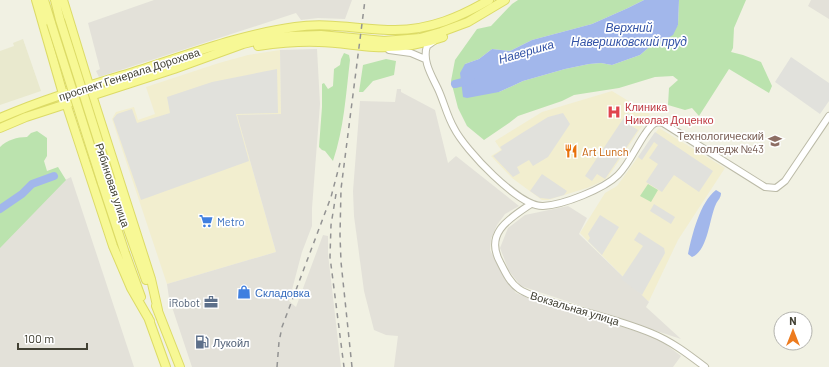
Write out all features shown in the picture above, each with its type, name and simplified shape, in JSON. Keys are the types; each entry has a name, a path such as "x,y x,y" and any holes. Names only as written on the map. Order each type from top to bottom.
{"main road":[{"path":"36,0 63,94 113,246 131,288 150,321"},
{"name":"Рябиновая улица","path":"44,0 102,184 166,367"},
{"name":"Рябиновая улица","path":"55,0 111,181 134,249 180,367"},
{"path":"63,0 100,122 151,279 158,310"},
{"name":"проспект Генерала Дорохова","path":"0,118 20,109 63,94 259,34 296,27 325,25 385,30 420,28 442,23 457,17 490,0"},
{"name":"проспект Генерала Дорохова","path":"191,63 238,50 283,43 320,42 362,46 408,46 437,39 475,22 504,1"},
{"name":"проспект Генерала Дорохова","path":"0,128 66,103 191,63 243,44 291,36 321,35 384,41 420,38 460,25 481,15 504,1"}],"street":[{"path":"437,39 427,46 425,59 461,141 496,178 532,204 544,206 568,200 587,193 611,181 621,171 649,129 654,123 657,122 663,122 765,187 776,188 785,181 829,116"},
{"path":"362,46 411,53 425,59"},
{"path":"56,70 63,77 73,77 80,71 81,61"},
{"path":"74,128 76,120 82,114 94,115 100,122"},
{"name":"Вокзальная улица","path":"532,204 503,224 499,230 495,242 498,260 519,289 537,298 651,333 676,345 705,367"}],"shaded area":[{"path":"154,0 352,0 345,19 318,18 301,20 296,13 99,77 96,71 100,69 88,23"},
{"path":"811,0 829,0 829,19 808,6"},
{"path":"23,39 41,91 0,105 0,51 14,46 13,43"},
{"path":"317,49 320,104 312,226 302,252 289,301 296,307 323,235 328,236 328,254 341,367 192,367 169,298 167,284 276,252 237,115 281,114 280,50"},
{"path":"280,50 281,114 237,115 276,252 167,284 112,119 116,112 134,107 138,120 155,114 146,87 219,63 248,55"},
{"path":"791,57 829,83 829,101 820,114 775,82"},
{"path":"277,69 278,113 236,114 249,161 141,200 113,119 117,114 132,109 137,123 170,113 167,97 212,82"},
{"path":"397,89 401,89 401,92 435,110 448,163 456,156 519,206 505,214 497,225 491,239 490,250 505,279 516,293 543,304 611,323 659,339 681,356 673,367 394,367 398,336 386,335 374,330 364,291 354,216 353,191 360,101 395,102"},
{"path":"612,91 650,114 608,177 603,181 587,188 548,200 542,200 512,178 491,156 501,150 495,141 542,112"},
{"path":"563,113 570,124 548,157 533,166 529,160 517,167 520,173 513,177 493,156 502,150 500,147 548,117"},
{"path":"627,113 634,117 630,125 638,130 605,179 597,174 592,181 585,176"},
{"path":"659,128 725,168 678,240 649,301 646,300 580,233 605,193 617,186"},
{"path":"655,132 713,171 699,192 674,175 662,192 646,182 658,164 649,158 658,145 654,142 642,160 638,157"},
{"path":"542,174 567,191 564,195 550,199 540,198 530,191"},
{"path":"71,177 134,367 0,367 0,246 57,184"},
{"path":"654,204 675,217 671,224 650,211"},
{"path":"568,206 587,218 579,234 649,302 646,307 681,339 521,286 509,271 500,248 508,228 525,215"},
{"path":"600,215 619,227 602,255 588,241 590,238 588,234"},
{"path":"639,232 664,248 665,253 642,295 621,279 643,246 634,240"}],"green space":[{"path":"518,0 644,0 592,24 532,40 510,51 492,49 479,59 465,64 499,92 523,81 565,69 589,64 601,63 612,65 640,55 654,43 663,41 678,25 679,0 746,0 734,28 733,48 731,52 761,62 772,86 769,93 729,69 699,116 692,108 685,110 668,105 669,88 678,80 673,76 655,77 619,88 574,95 562,101 518,116 484,140 467,126 458,108 451,81 455,60 477,29 491,26 512,4"},
{"path":"344,53 349,55 350,60 340,136 333,161 325,151 319,147 322,84 324,83 328,89 333,86 334,69 340,65"},
{"path":"386,59 396,61 394,75 373,81 363,92 359,92 363,65"},
{"path":"37,131 47,138 47,156 44,161 47,171 58,167 66,180 0,248 0,147 9,141 16,138 27,137 31,133"},
{"path":"648,184 658,190 651,202 640,196"}],"water":[{"name":"Верхний Навершковский пруд","path":"644,0 679,0 678,25 673,35 663,41 654,43 640,55 612,65 601,63 589,64 565,69 523,81 499,92 467,98 463,97 460,73 465,64 479,59 492,49 510,51 532,40 592,24"},
{"path":"716,190 721,193 721,195 716,204 705,242 697,254 692,257 688,254 698,219 705,202"}],"waterway":[{"name":"Навершка","path":"455,84 471,80"},
{"name":"Навершка","path":"0,209 22,194 32,184 54,176"}],"railway":[{"path":"352,367 341,262 341,189 365,0"},
{"path":"277,367 282,327 331,197 340,163"},
{"path":"336,194 331,225 330,257 344,367"}],"place":[{"name":"Клиника Николая Доценко","path":"614,112"},
{"name":"Технологический колледж №43","path":"775,141"},
{"name":"Art Lunch","path":"571,151"},
{"name":"Metro","path":"206,221"},
{"name":"Складовка","path":"244,292"},
{"name":"iRobot","path":"211,302"},
{"name":"Лукойл","path":"202,342"}]}
